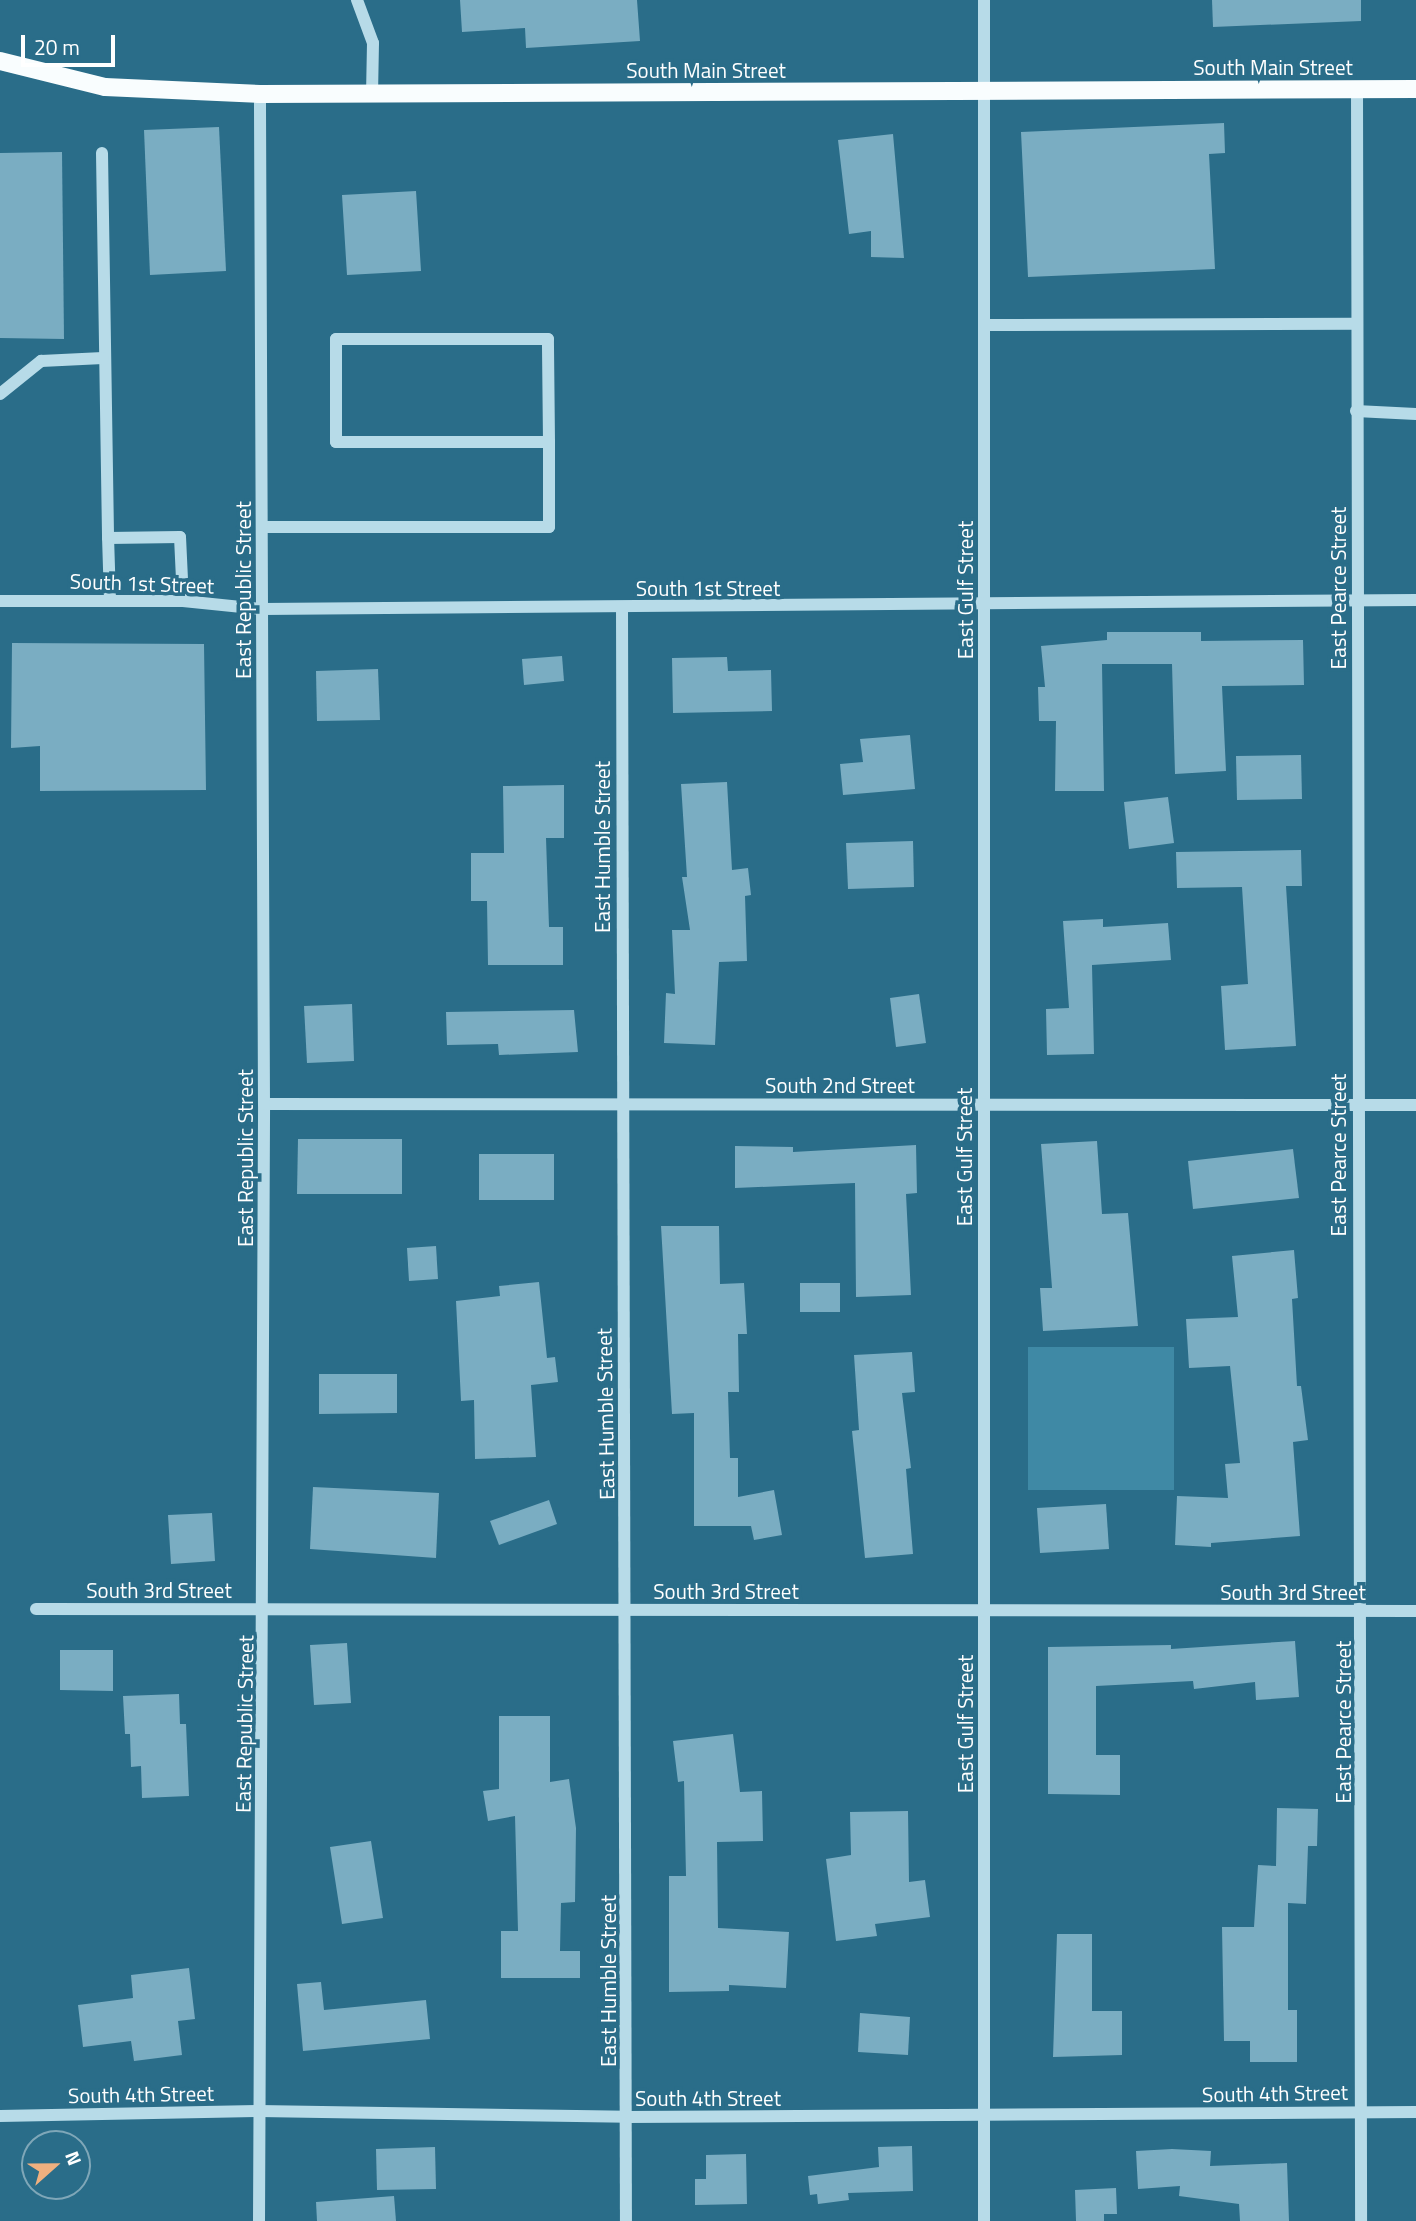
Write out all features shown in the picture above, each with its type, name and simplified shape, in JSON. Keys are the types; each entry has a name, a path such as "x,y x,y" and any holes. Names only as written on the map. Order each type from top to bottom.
{"main road":[{"name":"South Main Street","path":"0,61 106,87 260,94 985,93 1416,89"}],"street":[{"path":"357,0 373,43 372,93"},
{"name":"East Gulf Street","path":"984,0 985,2221"},
{"name":"East Pearce Street","path":"1357,89 1356,1105 1362,1611 1361,2221"},
{"name":"East Republic Street","path":"259,2221 264,1609 260,94"},
{"path":"102,153 103,358 110,600"},
{"path":"986,325 1356,324"},
{"path":"263,527 549,527 549,442 548,339 336,339 336,442 549,442"},
{"path":"0,394 41,361 103,358"},
{"path":"1356,411 1416,414"},
{"path":"108,538 180,537 183,601"},
{"name":"South 1st Street","path":"0,600 183,601 262,609 984,606 1416,600"},
{"name":"East Humble Street","path":"622,607 620,1104 627,1610 626,2221"},
{"name":"South 2nd Street","path":"264,1104 1416,1105"},
{"name":"South 3rd Street","path":"36,1609 1416,1611"},
{"name":"South 4th Street","path":"0,2116 259,2111 627,2118 1416,2112"}],"shaded area":[{"path":"1028,1347 1174,1347 1174,1490 1028,1490"}],"building":[{"path":"460,0 637,0 640,41 526,48 525,28 462,32"},
{"path":"1212,0 1361,0 1361,21 1213,27"},
{"path":"1224,123 1225,153 1209,154 1215,269 1028,277 1021,132"},
{"path":"219,127 226,271 150,275 144,130"},
{"path":"893,134 904,258 871,257 871,231 849,234 838,140"},
{"path":"62,152 64,339 0,338 0,153"},
{"path":"416,191 421,271 347,275 342,195"},
{"path":"1107,632 1201,632 1201,641 1303,640 1304,685 1222,686 1226,771 1175,774 1172,664 1102,664 1104,791 1055,791 1056,721 1039,721 1038,687 1045,687 1041,646 1107,640"},
{"path":"12,643 204,644 206,790 40,791 40,746 11,748"},
{"path":"562,656 564,681 524,685 522,659"},
{"path":"727,657 728,671 771,670 772,711 673,713 672,658"},
{"path":"378,669 380,720 317,721 316,671"},
{"path":"910,735 915,789 843,795 840,764 863,762 860,739"},
{"path":"1301,755 1302,799 1237,800 1236,756"},
{"path":"727,782 732,870 748,868 751,895 745,896 747,961 719,962 715,1045 664,1043 666,993 675,994 672,930 690,930 682,877 687,877 681,784"},
{"path":"564,785 564,838 546,838 549,927 563,927 563,965 488,965 487,901 471,901 471,853 504,853 503,786"},
{"path":"1168,797 1174,843 1129,849 1124,802"},
{"path":"913,841 914,887 848,889 846,843"},
{"path":"1301,850 1302,886 1286,886 1296,1046 1225,1050 1221,986 1248,984 1242,887 1177,888 1176,852"},
{"path":"1103,919 1103,927 1168,923 1171,960 1092,965 1094,1054 1047,1055 1046,1009 1069,1008 1063,921"},
{"path":"919,994 926,1043 896,1047 890,998"},
{"path":"352,1004 354,1061 307,1063 304,1006"},
{"path":"574,1010 578,1052 499,1055 498,1044 447,1045 446,1012"},
{"path":"298,1139 402,1139 402,1194 297,1194"},
{"path":"1097,1141 1102,1214 1128,1213 1138,1326 1043,1331 1040,1288 1052,1288 1041,1144"},
{"path":"916,1145 917,1193 906,1194 911,1295 856,1297 855,1183 735,1188 735,1146 793,1147 793,1152"},
{"path":"1293,1149 1299,1198 1193,1209 1188,1161"},
{"path":"479,1154 554,1154 554,1200 479,1200"},
{"path":"661,1226 719,1226 720,1284 744,1283 747,1334 738,1334 739,1392 728,1392 730,1458 738,1458 738,1497 774,1490 782,1535 754,1540 751,1526 694,1526 694,1413 672,1414"},
{"path":"436,1246 438,1279 409,1281 407,1248"},
{"path":"1294,1250 1298,1298 1292,1299 1297,1386 1301,1386 1308,1440 1293,1442 1300,1536 1211,1543 1211,1547 1175,1545 1177,1496 1228,1498 1225,1464 1240,1463 1230,1366 1189,1368 1186,1319 1238,1317 1232,1256"},
{"path":"539,1282 547,1358 555,1357 558,1382 531,1385 536,1457 475,1459 474,1400 461,1401 456,1301 500,1296 499,1286"},
{"path":"800,1283 840,1283 840,1312 800,1312"},
{"path":"912,1352 915,1392 902,1393 911,1468 906,1469 913,1554 865,1558 852,1431 859,1430 854,1355"},
{"path":"319,1374 397,1374 397,1413 319,1414"},
{"path":"313,1487 439,1493 436,1558 310,1549"},
{"path":"549,1500 557,1524 499,1545 490,1521"},
{"path":"1106,1504 1109,1549 1040,1553 1037,1508"},
{"path":"212,1513 215,1561 171,1564 168,1515"},
{"path":"1295,1641 1299,1697 1256,1700 1255,1682 1194,1689 1193,1681 1096,1686 1096,1755 1120,1755 1120,1795 1048,1794 1048,1647 1171,1645 1171,1649"},
{"path":"347,1643 351,1703 314,1705 310,1645"},
{"path":"60,1650 113,1650 113,1691 60,1690"},
{"path":"179,1694 180,1724 186,1724 189,1796 142,1798 141,1766 131,1767 130,1734 125,1734 123,1696"},
{"path":"499,1716 550,1716 550,1782 569,1779 576,1828 575,1902 561,1903 560,1951 580,1951 580,1978 501,1978 501,1931 518,1931 515,1816 488,1821 483,1791 499,1789"},
{"path":"733,1734 740,1792 762,1791 763,1841 717,1842 718,1928 789,1932 786,1988 729,1985 729,1991 669,1992 669,1876 686,1876 684,1781 678,1782 673,1741"},
{"path":"1277,1808 1318,1809 1317,1846 1308,1846 1306,1904 1288,1903 1288,2010 1297,2010 1297,2062 1250,2062 1250,2041 1224,2041 1222,1927 1254,1927 1258,1865 1276,1866"},
{"path":"908,1811 909,1882 925,1880 930,1917 875,1924 877,1936 836,1941 826,1859 851,1855 850,1812"},
{"path":"371,1841 383,1918 342,1924 330,1847"},
{"path":"1057,1934 1092,1934 1092,2011 1122,2011 1122,2055 1053,2057"},
{"path":"189,1968 195,2019 178,2021 182,2055 134,2061 131,2041 83,2047 78,2005 133,1998 131,1975"},
{"path":"321,1982 324,2010 426,2000 430,2039 303,2051 297,1984"},
{"path":"860,2013 910,2017 908,2055 858,2052"},
{"path":"912,2146 913,2191 848,2193 849,2200 818,2204 817,2194 810,2195 808,2176 879,2167 878,2147"},
{"path":"435,2147 436,2189 377,2190 376,2149"},
{"path":"1136,2151 1211,2151 1210,2166 1287,2163 1289,2221 1240,2221 1239,2204 1179,2196 1180,2186 1138,2189"},
{"path":"746,2154 747,2204 695,2205 695,2179 706,2179 706,2155"},
{"path":"1116,2188 1117,2214 1104,2214 1104,2221 1076,2221 1075,2190"},
{"path":"394,2196 396,2221 317,2221 316,2202"}]}
